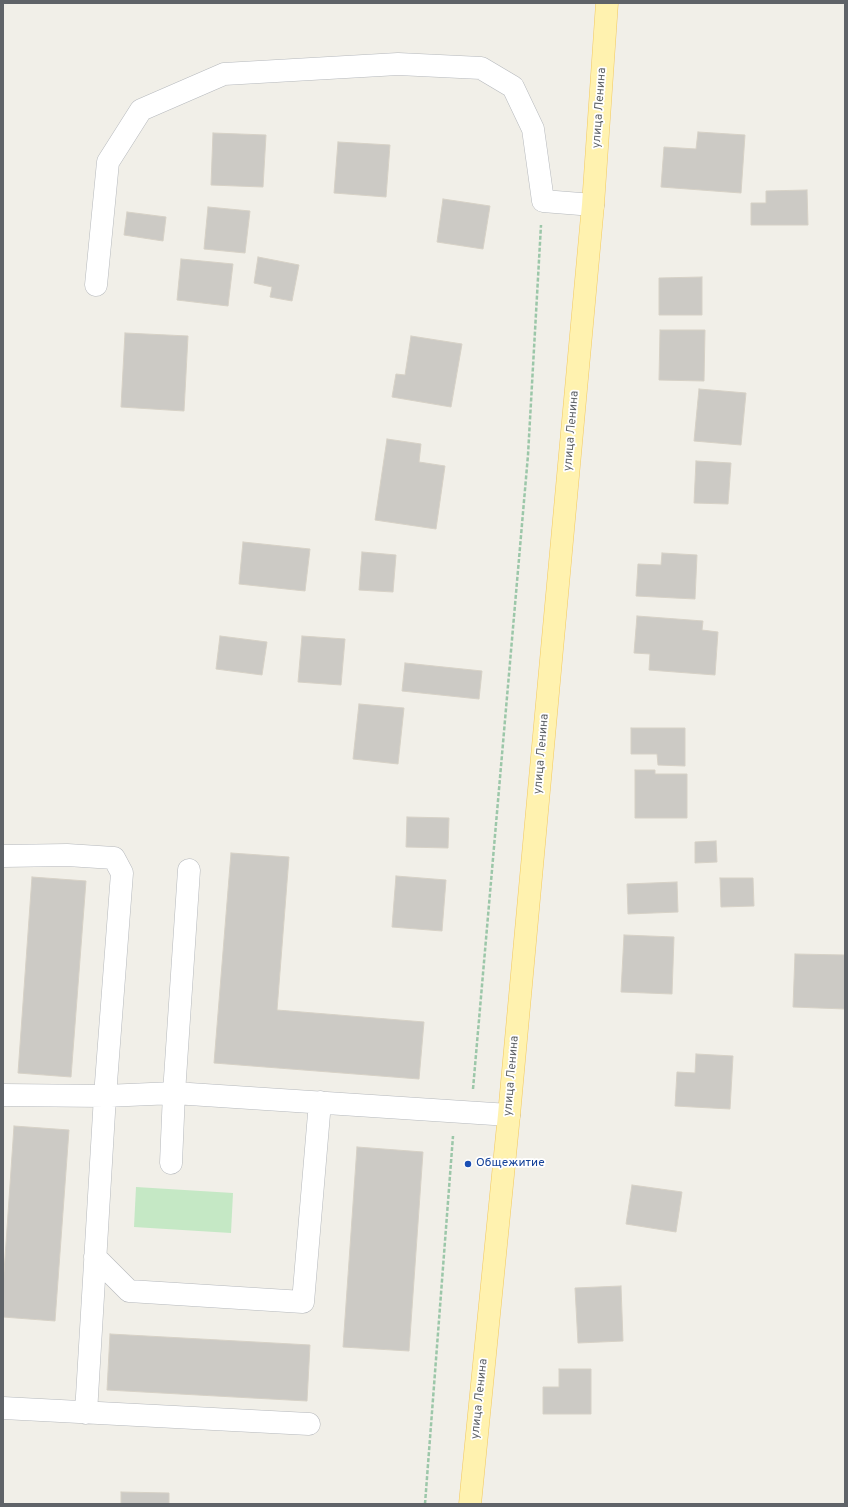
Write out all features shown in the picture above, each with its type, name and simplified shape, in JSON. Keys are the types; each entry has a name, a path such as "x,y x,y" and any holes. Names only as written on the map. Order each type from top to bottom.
{"main road":[{"name":"улица Ленина","path":"470,1504 593,205 607,3"}],"street":[{"path":"96,285 108,162 141,110 224,74 398,64 481,68 513,87 533,129 543,201 593,205"},
{"path":"3,856 67,855 114,858 122,873 105,1096 86,1413"},
{"path":"171,1163 174,1093 190,870"},
{"path":"3,1095 105,1096 174,1093 508,1115"},
{"path":"95,1257 129,1291 303,1302 320,1102"},
{"path":"3,1408 309,1424"}],"path":[{"path":"425,1504 528,455 543,201"}],"green space":[{"path":"136,1187 233,1193 231,1233 134,1227"}],"building":[{"path":"698,132 745,135 741,193 661,187 664,147 696,149"},
{"path":"213,133 266,135 263,187 211,185"},
{"path":"338,142 390,145 386,197 334,193"},
{"path":"807,190 808,225 751,225 751,203 766,203 766,191"},
{"path":"443,199 490,206 483,249 437,242"},
{"path":"208,207 250,211 245,253 204,249"},
{"path":"127,212 166,217 163,241 124,235"},
{"path":"258,257 299,265 292,301 270,297 272,287 254,283"},
{"path":"181,259 233,264 228,306 177,300"},
{"path":"702,277 702,315 659,315 659,278"},
{"path":"660,330 705,330 704,381 659,380"},
{"path":"125,333 188,336 184,411 121,407"},
{"path":"411,336 462,344 451,407 392,397 396,374 405,375"},
{"path":"699,389 746,393 741,445 694,441"},
{"path":"387,439 421,444 419,462 445,466 436,529 375,520"},
{"path":"696,461 731,463 728,504 694,503"},
{"path":"243,542 310,549 305,591 239,584"},
{"path":"362,552 396,555 393,592 359,590"},
{"path":"662,553 697,555 695,599 636,596 638,564 661,565"},
{"path":"637,616 703,621 702,630 718,632 715,675 649,670 650,654 634,653"},
{"path":"220,636 267,642 262,675 216,669"},
{"path":"302,636 345,639 341,685 298,682"},
{"path":"405,663 482,671 479,699 402,691"},
{"path":"359,704 404,708 398,764 353,759"},
{"path":"631,728 685,728 685,766 658,765 657,754 631,754"},
{"path":"635,770 655,770 655,774 687,774 687,818 635,818"},
{"path":"407,817 449,818 448,848 406,847"},
{"path":"716,841 717,862 695,863 695,842"},
{"path":"231,853 289,857 277,1010 424,1022 419,1079 214,1063"},
{"path":"396,876 446,880 442,931 392,927"},
{"path":"32,877 86,881 71,1077 18,1073"},
{"path":"720,878 753,878 754,906 721,907"},
{"path":"677,882 678,912 628,914 627,884"},
{"path":"624,935 674,937 672,994 621,992"},
{"path":"795,954 845,955 845,1009 793,1007"},
{"path":"696,1054 733,1056 730,1109 675,1106 677,1072 695,1073"},
{"path":"14,1126 69,1130 55,1321 3,1317 3,1287"},
{"path":"357,1147 423,1152 409,1351 343,1347"},
{"path":"632,1185 682,1192 676,1232 626,1224"},
{"path":"621,1286 623,1341 578,1343 575,1288"},
{"path":"110,1334 310,1345 307,1401 107,1390"},
{"path":"559,1369 591,1369 591,1414 543,1414 543,1387 559,1387"},
{"path":"121,1492 169,1493 169,1504 121,1504"}],"place":[{"name":"Общежитие","path":"468,1164"}]}
